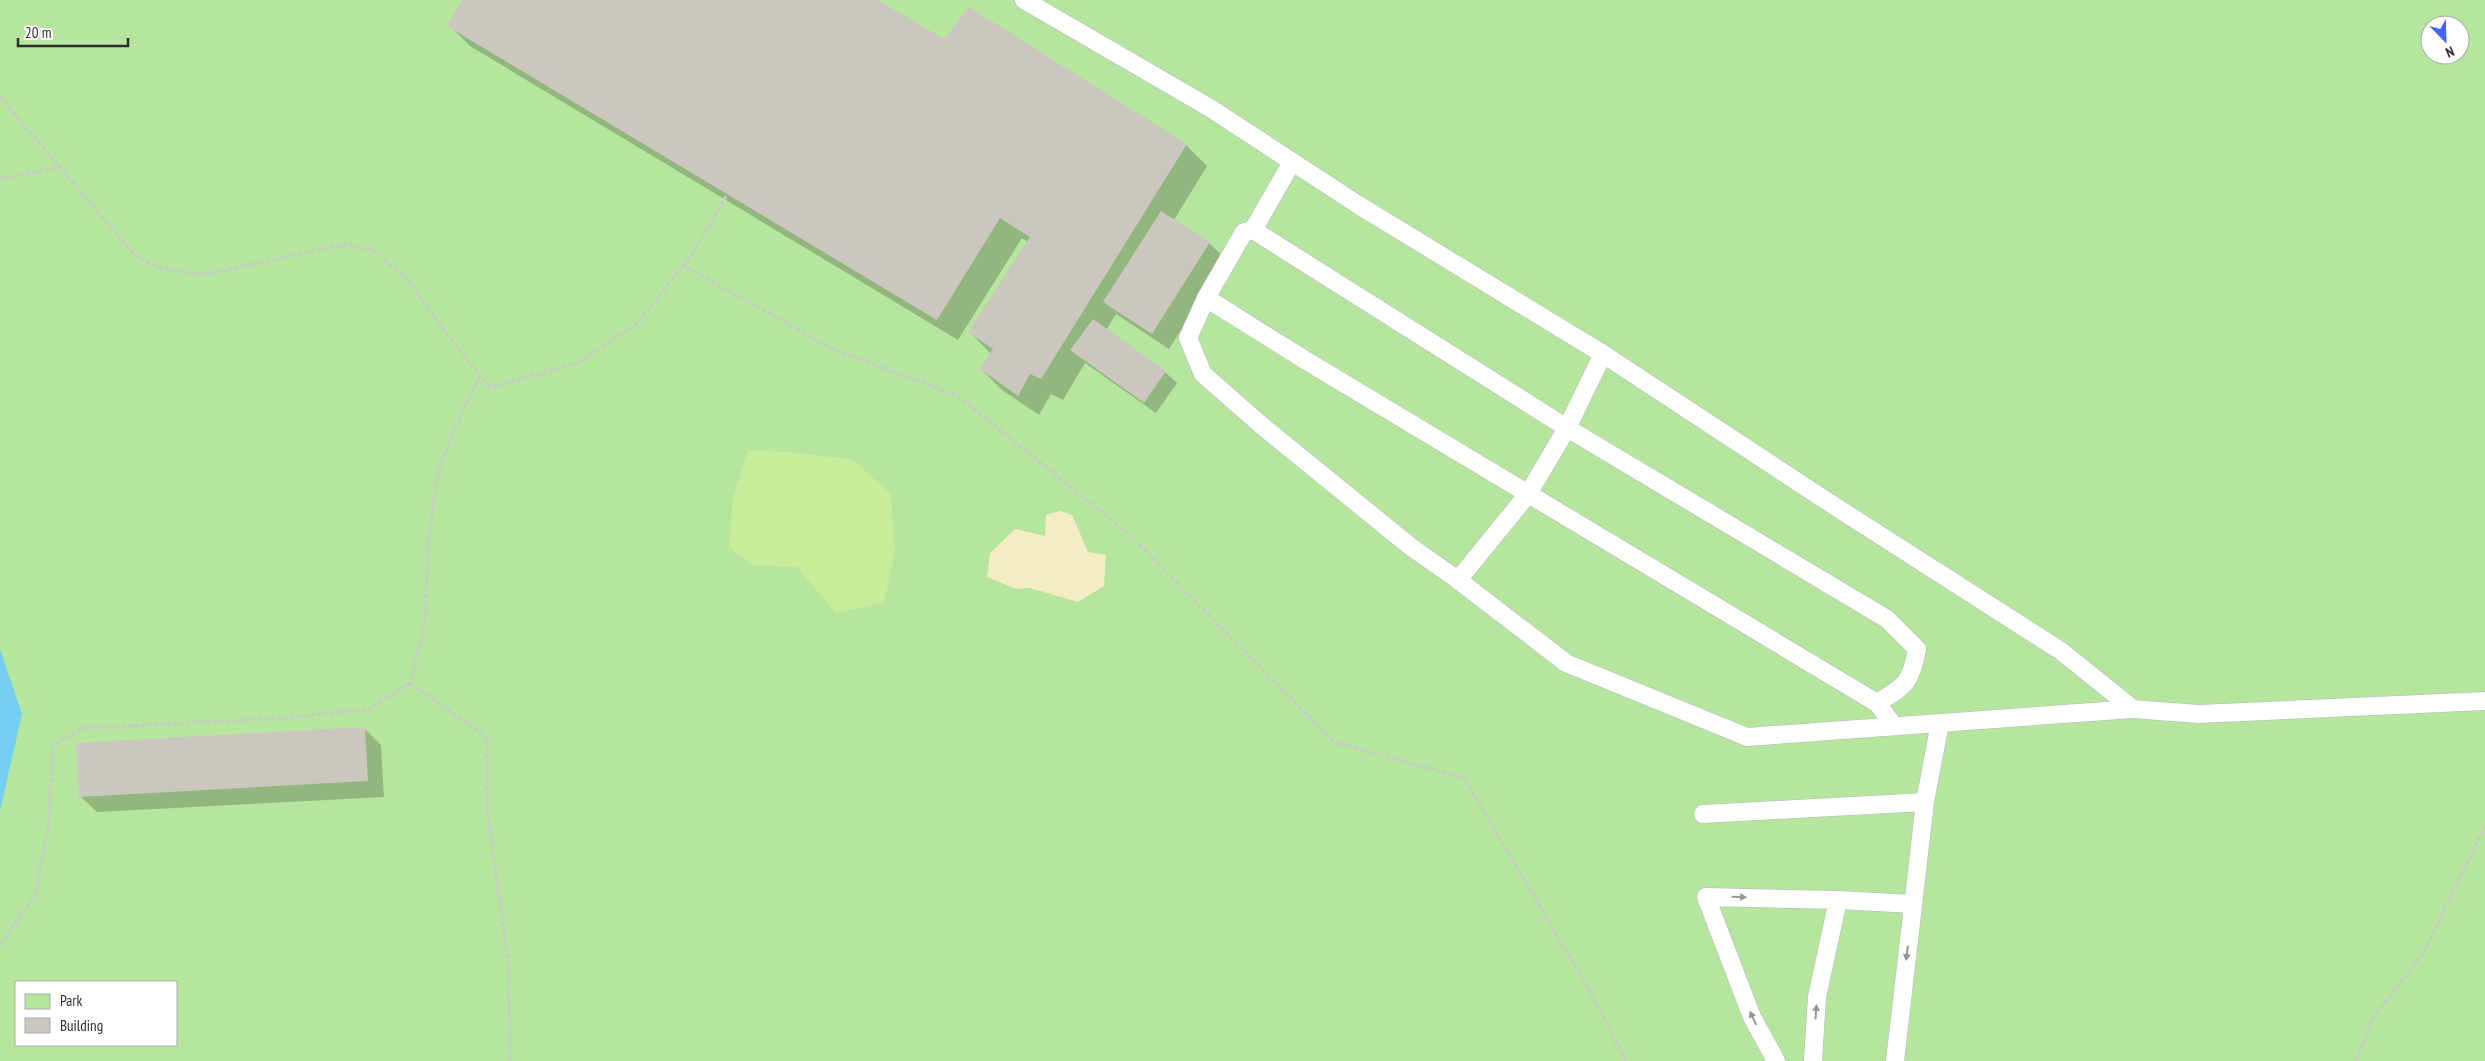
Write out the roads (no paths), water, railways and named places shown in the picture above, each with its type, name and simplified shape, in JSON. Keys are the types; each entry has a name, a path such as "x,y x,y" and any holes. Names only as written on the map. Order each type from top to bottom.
{"lane":[{"path":"1024,0 1210,108 1292,162 1603,354 1839,509 2061,651 2133,709"},
{"path":"1253,230 1292,162"},
{"path":"1877,703 1901,688 1905,683 1913,672 1917,649 1887,619 1567,428 1253,230 1244,232 1206,298 1188,338 1203,374 1261,425 1389,529 1566,663 1747,737 2133,709 2198,714 2485,701"},
{"path":"1206,298 1305,360 1877,703 1894,726"},
{"path":"1458,580 1528,494 1567,428 1603,354"},
{"path":"1895,1061 1925,802 1940,723"},
{"path":"1704,814 1925,802"},
{"path":"1776,1061 1752,1017 1706,897 1913,904"},
{"path":"1813,1061 1817,997 1838,900"}],"water":[{"path":"0,649 22,714 0,811"}]}
